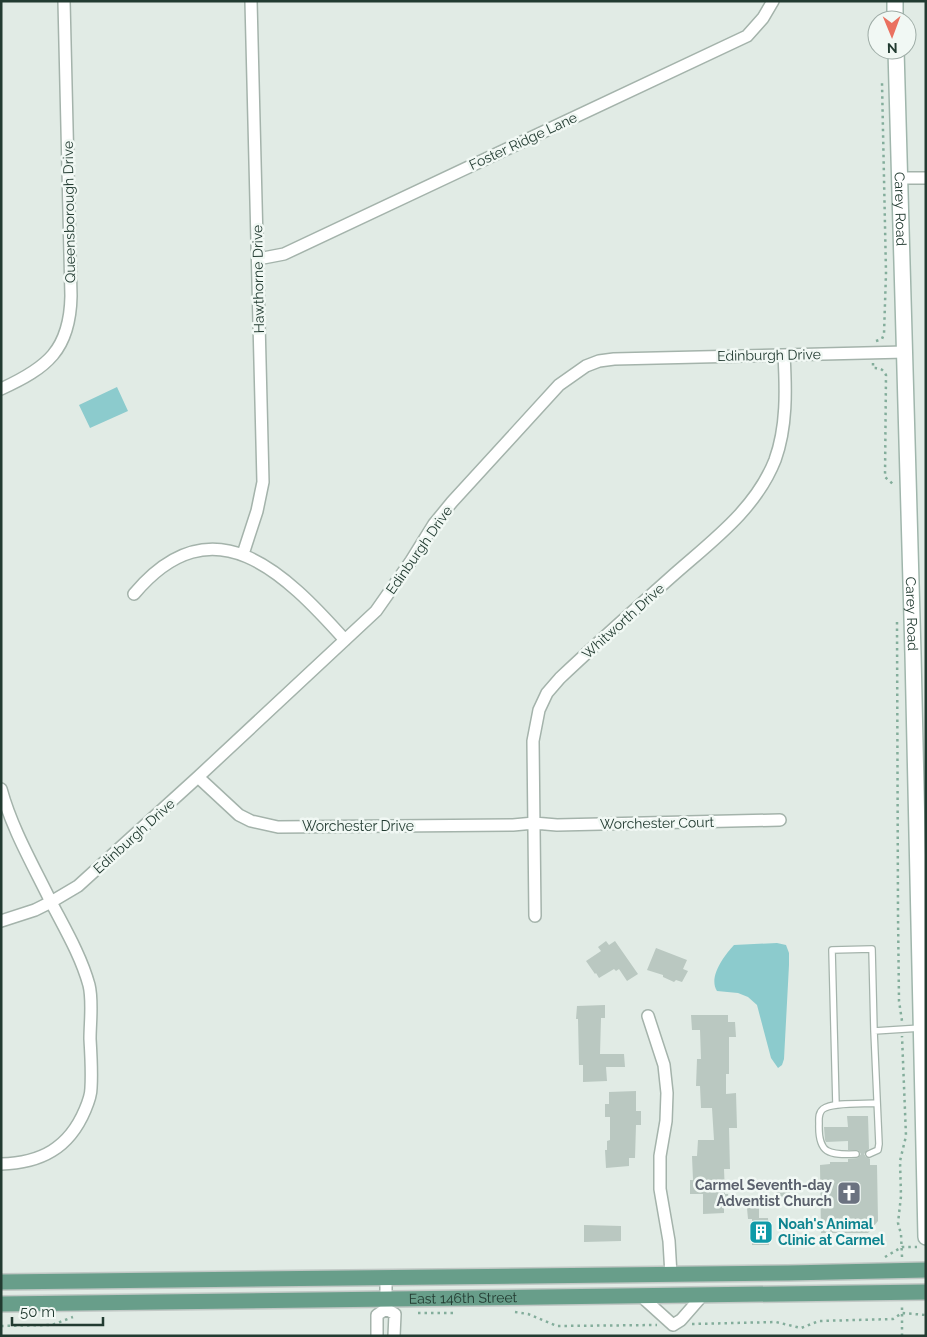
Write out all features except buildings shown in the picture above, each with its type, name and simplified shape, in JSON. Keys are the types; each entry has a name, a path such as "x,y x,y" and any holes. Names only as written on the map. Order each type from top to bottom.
{"main road":[{"name":"East 146th Street","path":"1,1282 670,1275 926,1270"},
{"name":"East 146th Street","path":"1,1304 386,1304 926,1292"}],"street":[{"name":"Queensborough Drive","path":"1,389 32,374 49,361 67,333 70,320 64,1"},
{"name":"Hawthorne Drive","path":"242,554 257,511 263,482 251,1"},
{"name":"Foster Ridge Lane","path":"258,259 284,254 747,36 773,1"},
{"name":"Carey Road","path":"896,60 905,352 920,718 922,1242"},
{"path":"900,178 926,178"},
{"name":"Edinburgh Drive","path":"1,920 26,914 52,902 78,886 198,778 376,611 434,524 452,502 558,385 574,373 599,361 614,359 905,352"},
{"name":"Whitworth Drive","path":"535,916 533,741 539,710 547,693 560,678 734,522 761,489 774,460 783,425 785,405 784,355"},
{"path":"134,594 153,573 181,556 214,550 242,554 285,579 318,610 345,640"},
{"name":"Worchester Drive","path":"198,778 239,815 265,825 534,824"},
{"path":"1,789 7,811 16,832 83,966 90,988 91,1090 80,1121 64,1143 36,1159 24,1163 1,1164"},
{"name":"Worchester Court","path":"534,824 780,820"},
{"path":"648,1016 664,1065 667,1093 666,1121 660,1156 660,1189 668,1240 670,1275"},
{"path":"377,1336 377,1315 386,1304 386,1278"},
{"path":"642,1297 673,1330 702,1296"},
{"path":"386,1304 395,1314 394,1336"}],"lane":[{"path":"836,1105 832,950 872,950 879,1144 878,1150 869,1154"},
{"path":"874,1031 921,1028"},
{"path":"856,1154 838,1154 823,1148 820,1143 819,1114 823,1109 836,1105 877,1103"}],"path":[{"path":"882,79 886,273 884,334 882,339 872,342 872,353 873,368 879,368 886,375 885,477 897,487"},
{"path":"897,616 899,1002 902,1029 906,1136 900,1161 901,1196 898,1223 902,1247 922,1242"},
{"path":"412,1312 462,1313"},
{"path":"513,1312 528,1314 557,1326 661,1325"},
{"path":"902,1314 902,1336"},
{"path":"688,1324 776,1322 801,1328 819,1321 893,1319 902,1314 926,1314"},
{"path":"1,1326 52,1325 78,1315"}],"water":[{"path":"117,387 128,411 90,428 79,405"},
{"path":"777,943 786,945 789,953 784,1059 782,1065 778,1068 771,1058 757,1005 748,997 738,993 717,991 714,979 718,967 734,945"}],"place":[{"name":"Carmel Seventh-day Adventist Church","path":"849,1193"},
{"name":"Noah's Animal Clinic at Carmel","path":"761,1232"}]}
